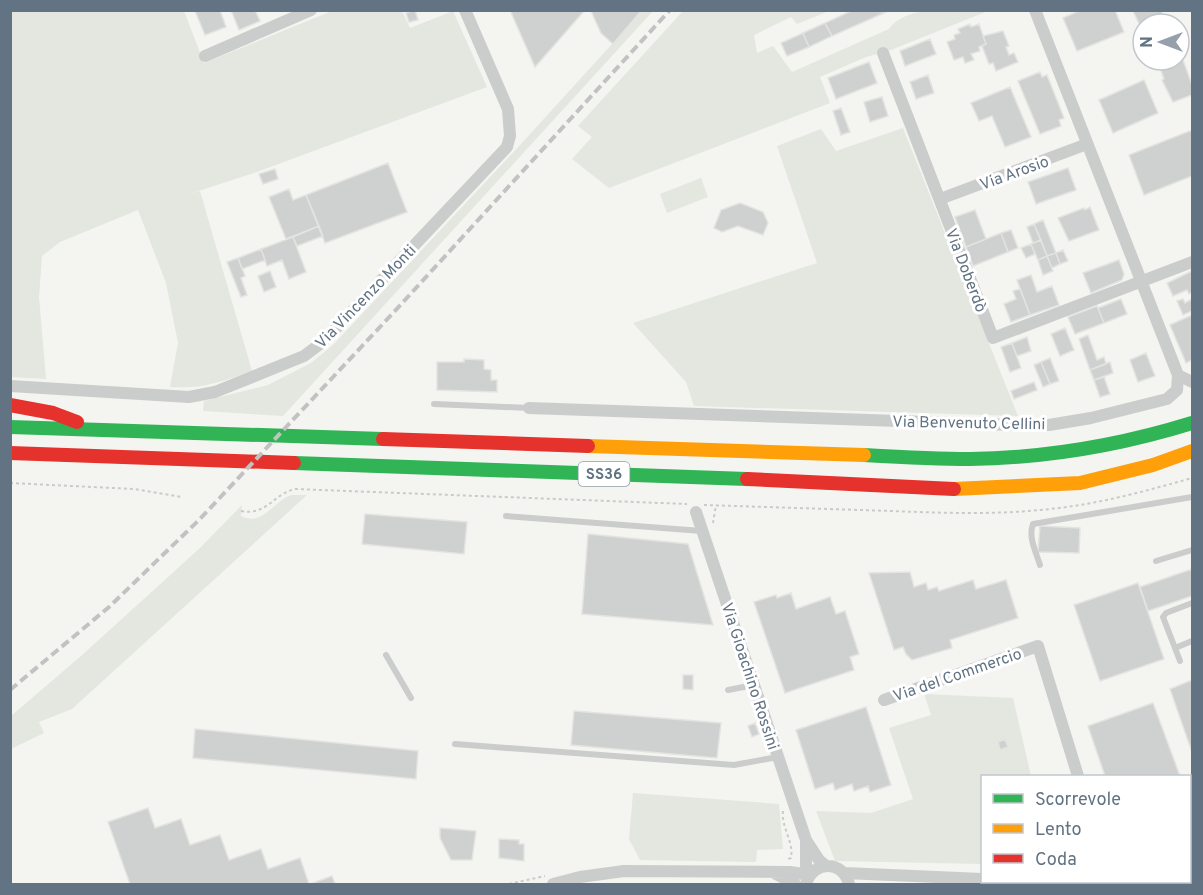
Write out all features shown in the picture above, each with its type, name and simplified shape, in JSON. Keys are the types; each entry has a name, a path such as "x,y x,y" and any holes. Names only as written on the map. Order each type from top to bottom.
{"highway":[{"path":"10,405 52,413 99,430"},
{"name":"SS36","path":"10,427 971,459 1047,454 1100,446 1192,423"},
{"name":"SS36","path":"10,453 836,482 967,490 1080,483 1153,465 1192,451"}],"street":[{"path":"205,56 311,10"},
{"name":"Via Vincenzo Monti","path":"10,386 189,397 214,392 304,356 324,341 507,147 510,136 508,109 465,10"},
{"path":"1035,10 1178,375 1192,382"},
{"name":"Via Doberdò","path":"883,53 993,338 1140,282"},
{"name":"Via Arosio","path":"940,199 1087,144"},
{"path":"1140,282 1192,262"},
{"name":"Via Benvenuto Cellini","path":"529,408 1013,425 1049,424 1091,418 1167,399 1177,390 1178,375"},
{"name":"Via Gioachino Rossini","path":"698,507 703,531 806,840 819,860 826,866"},
{"name":"Via del Commercio","path":"884,700 1038,646 1077,775"},
{"name":"Via Gioachino Rossini","path":"806,840 808,880"},
{"path":"549,880 624,871 790,872 808,880 820,867 826,866 833,866 847,879 884,876 981,879"},
{"path":"775,873 795,885"},
{"path":"865,885 884,876"},
{"path":"1121,883 1150,885"}],"lane":[{"path":"434,404 529,408"},
{"path":"1040,565 1032,541 1033,524 1192,497"},
{"path":"506,516 703,531"},
{"path":"1156,561 1192,550"},
{"path":"1180,661 1163,617 1192,603"},
{"path":"1175,648 1192,641"},
{"path":"386,655 411,698"},
{"path":"728,690 754,685"},
{"path":"455,744 735,765 778,757"}],"path":[{"path":"241,512 262,510 286,492 295,489 698,507 945,513 1050,510 1133,494 1192,478"},
{"path":"10,483 134,489 182,497"},
{"path":"782,861 791,858 792,851 783,819 784,805"},
{"path":"509,885 549,880"}],"shaded area":[{"path":"935,10 988,11 820,77 830,103 609,188 572,159 592,137 578,126 683,11 829,11 797,24 791,17 754,35 757,53 773,46 792,72 889,29 908,15"},
{"path":"10,11 184,11 204,63 332,11 402,11 410,28 453,11 487,87 254,173 186,195 200,191 252,371 212,384 170,387 178,343 166,283 138,210 60,242 42,256 39,297 46,379 11,377"},
{"path":"642,11 653,11 283,416 203,411 204,401 268,385 311,363 333,345"},
{"path":"903,128 1018,416 694,406 686,382 633,323 817,263 777,146 821,129 836,151"},
{"path":"701,178 708,197 667,213 660,194"},
{"path":"291,495 307,495 72,709 39,722 44,733 11,749 11,716 200,548 242,505 241,516 248,519 255,518"},
{"path":"924,694 1013,698 1031,775 981,775 981,864 835,861 816,811 871,813 913,799 889,728 931,715"},
{"path":"633,793 779,804 783,849 757,850 756,862 640,860 629,839"}],"building":[{"path":"220,10 226,27 205,35 195,11"},
{"path":"231,10 255,10 260,21 239,30"},
{"path":"415,10 418,20 409,22 406,13"},
{"path":"510,10 585,10 535,67"},
{"path":"642,10 613,44 601,33 591,11"},
{"path":"853,10 886,12 832,36 825,23"},
{"path":"1081,10 1115,10 1124,32 1077,51 1063,18"},
{"path":"1161,10 1162,12 1133,12"},
{"path":"825,23 832,36 809,47 803,33"},
{"path":"970,24 971,27 979,24 986,44 979,47 980,51 971,54 974,60 965,63 963,57 954,60 947,42 955,39 954,35 960,33 958,29"},
{"path":"1003,31 1009,46 1006,47 1009,55 1014,53 1018,62 996,71 993,63 989,64 982,46 986,44 983,36"},
{"path":"803,33 809,47 787,56 781,43"},
{"path":"930,39 936,54 905,66 900,51"},
{"path":"869,62 877,83 836,99 828,78"},
{"path":"1040,72 1042,77 1047,75 1064,118 1059,120 1061,126 1040,134 1018,81"},
{"path":"1162,72 1187,72 1192,85 1192,95 1173,102 1162,80 1164,79"},
{"path":"928,75 934,93 916,99 910,82"},
{"path":"1144,80 1158,113 1113,133 1099,100"},
{"path":"1010,87 1031,137 1005,147 992,116 979,121 971,103"},
{"path":"882,97 888,116 870,122 864,102"},
{"path":"841,108 850,132 841,135 833,111"},
{"path":"1192,130 1192,176 1144,195 1129,155"},
{"path":"388,163 407,212 325,243 306,195"},
{"path":"1068,168 1076,190 1036,204 1028,182"},
{"path":"275,169 278,179 263,184 259,174"},
{"path":"289,189 293,200 306,195 319,226 286,239 269,197"},
{"path":"740,203 763,212 768,223 763,235 738,226 722,232 714,228 721,210"},
{"path":"1090,207 1099,230 1069,241 1058,218"},
{"path":"975,210 986,239 966,247 955,217"},
{"path":"1043,220 1056,253 1047,256 1034,224"},
{"path":"1034,224 1041,240 1033,243 1027,227"},
{"path":"319,226 323,236 297,246 293,237"},
{"path":"1011,230 1018,248 1008,252 1001,233"},
{"path":"1001,233 1008,252 973,266 966,247"},
{"path":"293,237 306,272 289,279 282,260 267,266 261,249"},
{"path":"1041,240 1047,256 1038,260 1031,244"},
{"path":"1031,244 1035,254 1026,258 1021,248"},
{"path":"261,249 265,260 242,269 238,258"},
{"path":"1063,250 1068,261 1060,264 1056,253"},
{"path":"1056,253 1060,264 1052,268 1047,256"},
{"path":"1047,256 1053,271 1043,275 1038,260"},
{"path":"238,258 245,276 241,278 247,295 241,297 227,262"},
{"path":"1119,260 1124,274 1122,280 1091,293 1083,273"},
{"path":"270,271 276,287 264,292 258,276"},
{"path":"1192,271 1192,292 1189,294 1187,290 1173,296 1167,283"},
{"path":"1031,275 1037,292 1052,286 1059,305 1030,315 1017,280"},
{"path":"1020,289 1030,315 1011,322 1004,304 1016,299 1013,291"},
{"path":"1121,299 1127,314 1104,323 1098,308"},
{"path":"1183,299 1185,303 1192,299 1192,311 1183,315 1177,301"},
{"path":"1097,306 1104,323 1075,334 1068,317"},
{"path":"1192,315 1192,360 1186,363 1170,325"},
{"path":"1065,328 1074,350 1060,356 1051,334"},
{"path":"1088,335 1097,360 1104,357 1106,364 1090,370 1079,339"},
{"path":"1027,337 1031,351 1017,356 1012,343"},
{"path":"1012,343 1021,368 1010,372 1001,347"},
{"path":"1146,353 1155,376 1138,382 1130,360"},
{"path":"1050,358 1059,381 1050,384 1041,362"},
{"path":"464,359 484,360 484,369 491,370 491,380 497,380 497,392 437,390 437,362 464,362"},
{"path":"1041,362 1050,384 1043,387 1034,365"},
{"path":"1110,362 1113,373 1094,380 1090,370"},
{"path":"1104,377 1110,394 1100,397 1094,380"},
{"path":"1034,382 1037,390 1014,399 1011,391"},
{"path":"365,514 467,522 464,554 362,544"},
{"path":"1040,526 1080,528 1079,553 1038,552"},
{"path":"588,534 688,544 713,625 582,614"},
{"path":"1192,569 1192,596 1148,611 1140,587"},
{"path":"910,572 914,587 926,583 928,590 937,587 939,591 973,580 976,589 1006,580 1018,618 950,640 952,648 912,660 903,647 894,650 869,573"},
{"path":"1138,583 1164,659 1100,681 1074,605"},
{"path":"791,593 796,609 830,597 836,614 845,611 859,654 850,657 854,670 785,693 754,602"},
{"path":"683,675 693,675 693,690 683,689"},
{"path":"1192,680 1192,752 1170,689"},
{"path":"1153,703 1180,775 1105,775 1088,726"},
{"path":"866,707 891,785 870,792 868,786 854,791 852,784 835,790 833,783 815,789 796,730"},
{"path":"574,711 721,723 717,758 571,745"},
{"path":"755,723 759,734 752,737 748,726"},
{"path":"195,729 418,751 416,779 193,758"},
{"path":"1005,739 1008,747 1000,750 998,742"},
{"path":"148,808 155,828 181,819 190,845 220,835 229,860 261,849 268,869 300,858 309,884 130,884 108,822"},
{"path":"440,828 476,831 472,860 451,860 440,838"},
{"path":"499,839 519,840 519,844 524,844 524,861 499,858"},
{"path":"332,876 335,884 310,884"}],"railway":[{"path":"10,690 109,607 199,520 394,312 670,10"}],"traffic: fast":[{"path":"864,455 970,459 1026,456 1110,444 1192,423"},
{"path":"10,427 383,439"},
{"path":"294,463 747,479"}],"traffic: slow":[{"path":"588,446 864,455"},
{"path":"954,489 1080,483 1153,465 1192,451"}],"traffic: jam":[{"path":"10,405 53,413 77,422"},
{"path":"383,439 588,446"},
{"path":"10,453 294,463"},
{"path":"747,479 954,489"}]}
